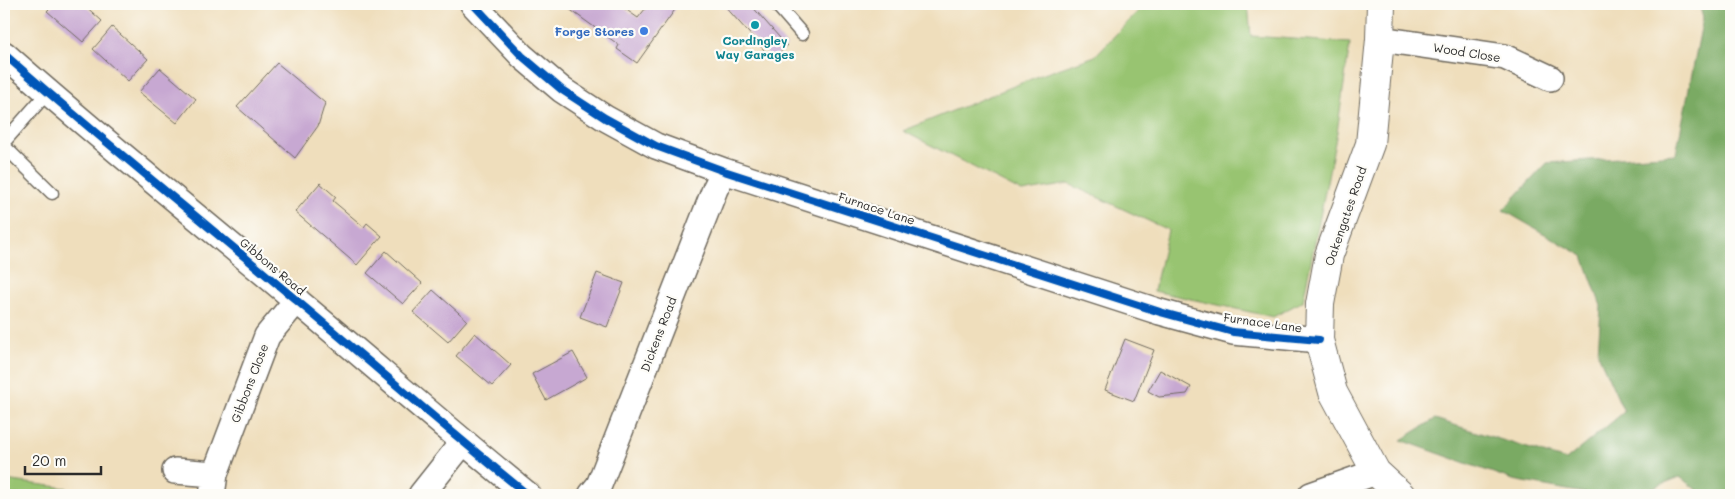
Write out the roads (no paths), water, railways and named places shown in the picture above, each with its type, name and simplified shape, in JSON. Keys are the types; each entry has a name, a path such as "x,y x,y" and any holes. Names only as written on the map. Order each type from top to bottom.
{"street":[{"name":"Furnace Lane","path":"473,4 522,56 562,90 605,118 656,146 724,171 1160,312 1233,332 1319,340"},
{"name":"Oakengates Road","path":"1381,4 1380,39 1370,144 1330,255 1320,304 1319,340 1333,392 1376,472 1401,495"},
{"name":"Wood Close","path":"1380,39 1505,57 1550,78"},
{"name":"Gibbons Road","path":"4,54 48,93 528,495"},
{"name":"Dickens Road","path":"591,495 599,485 714,189 724,171"},
{"name":"Gibbons Close","path":"175,470 214,485 267,336 297,300"},
{"path":"420,495 463,442"},
{"path":"1311,495 1376,472"}],"lane":[{"path":"776,4 802,34"},
{"path":"4,142 48,93"},
{"path":"4,146 52,193"}],"place":[{"name":"Cordingley Way Garages","path":"755,25"},
{"name":"Forge Stores","path":"644,31"}]}
